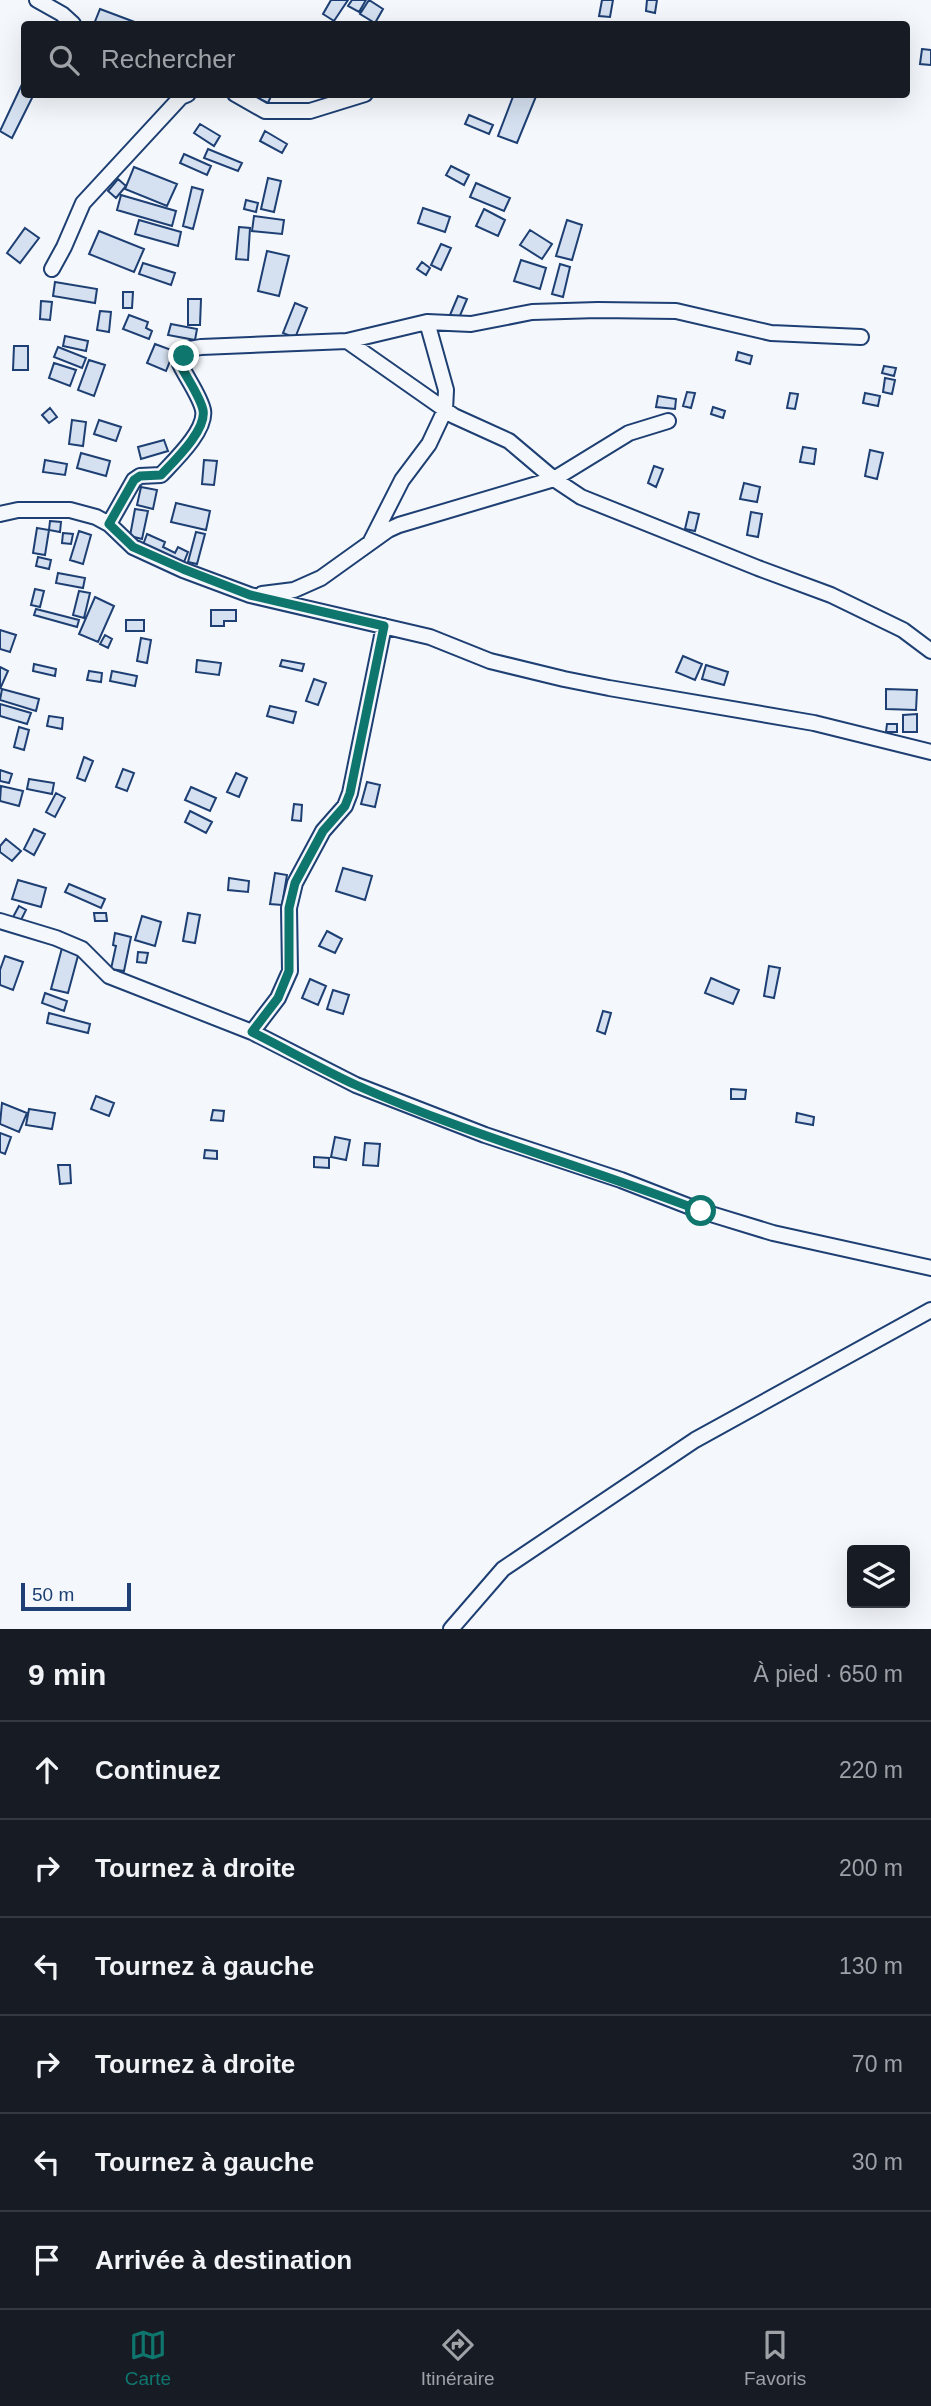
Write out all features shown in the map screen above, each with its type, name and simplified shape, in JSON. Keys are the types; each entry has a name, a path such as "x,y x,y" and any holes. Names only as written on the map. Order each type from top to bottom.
{"street":[{"path":"37,0 70,21"},
{"path":"242,98 265,111 310,111 352,98"},
{"path":"52,269 83,203 169,100"},
{"path":"109,524 134,480 140,476 161,475 195,437 204,411 180,364 190,349 347,341 427,322 471,324 532,312 676,312 771,333 860,337"},
{"path":"371,543 402,480 429,444 445,410 446,390 427,322"},
{"path":"347,341 445,410 509,441 554,479 581,497 831,595 903,630 931,650"},
{"path":"250,595 294,590 321,578 399,525 554,479 629,433 668,421"},
{"path":"0,514 18,509 70,510 96,517 109,524 133,547 250,595 430,637 490,661 552,676 814,723 931,752"},
{"path":"252,1032 278,998 289,971 289,908 295,883 323,831 345,806 350,793 384,626"},
{"path":"0,921 82,949 109,976 252,1032 356,1085 485,1135 621,1180 701,1211 773,1233 931,1268"},
{"path":"451,1629 503,1569 695,1440 931,1310"}],"building":[{"path":"331,0 348,0 334,21 323,14"},
{"path":"352,0 366,0 359,12 348,6"},
{"path":"369,0 383,9 376,21 360,14"},
{"path":"602,0 613,0 610,17 599,16"},
{"path":"647,0 657,0 655,13 646,11"},
{"path":"100,9 132,21 95,21"},
{"path":"922,49 931,50 931,65 920,64"},
{"path":"21,86 21,98 32,98 12,138 0,131"},
{"path":"512,98 535,98 517,143 498,136"},
{"path":"469,115 493,125 489,134 465,124"},
{"path":"200,124 220,136 214,146 194,133"},
{"path":"265,131 287,144 282,153 260,141"},
{"path":"208,149 242,163 238,171 204,158"},
{"path":"184,154 211,166 207,175 180,163"},
{"path":"451,166 469,175 464,185 446,175"},
{"path":"134,167 177,184 167,206 125,189"},
{"path":"268,178 281,181 274,212 261,209"},
{"path":"118,179 126,186 116,198 108,191"},
{"path":"476,183 510,198 504,211 470,197"},
{"path":"192,187 203,190 193,229 183,226"},
{"path":"121,195 176,211 172,226 117,210"},
{"path":"246,200 258,203 256,212 244,209"},
{"path":"423,208 450,217 445,232 418,223"},
{"path":"484,209 505,220 498,236 476,226"},
{"path":"254,216 284,220 282,234 252,231"},
{"path":"139,220 181,232 178,246 135,234"},
{"path":"567,220 582,225 572,260 556,256"},
{"path":"239,227 250,228 248,260 236,259"},
{"path":"25,228 39,238 20,263 7,253"},
{"path":"530,230 552,244 542,259 520,245"},
{"path":"99,231 144,249 134,272 89,254"},
{"path":"441,244 451,248 441,270 431,265"},
{"path":"267,251 289,256 279,296 258,291"},
{"path":"521,260 546,268 540,289 514,281"},
{"path":"422,262 430,268 426,275 417,269"},
{"path":"143,263 175,273 171,285 139,274"},
{"path":"560,264 570,267 563,297 552,294"},
{"path":"55,282 97,289 95,303 53,296"},
{"path":"123,292 133,292 132,308 123,308"},
{"path":"458,296 467,299 459,318 450,315"},
{"path":"188,299 201,299 200,325 188,325"},
{"path":"41,301 52,302 50,320 40,319"},
{"path":"295,303 307,308 295,338 283,333"},
{"path":"100,311 111,312 109,332 97,330"},
{"path":"129,315 148,322 146,328 152,331 149,339 123,329"},
{"path":"171,324 197,329 195,340 168,335"},
{"path":"65,336 88,341 86,351 63,346"},
{"path":"155,344 174,351 166,371 147,363"},
{"path":"14,346 28,346 28,370 13,370"},
{"path":"58,347 86,358 82,368 54,357"},
{"path":"738,352 752,356 750,364 736,360"},
{"path":"89,360 105,365 94,396 78,390"},
{"path":"54,363 76,370 70,386 49,378"},
{"path":"884,366 896,368 894,376 882,373"},
{"path":"885,378 895,380 892,394 883,392"},
{"path":"687,392 695,393 691,408 683,406"},
{"path":"790,393 798,394 795,409 787,408"},
{"path":"865,393 880,396 878,406 863,403"},
{"path":"658,396 676,399 675,409 656,407"},
{"path":"713,407 725,411 723,418 711,414"},
{"path":"50,408 57,417 49,423 42,415"},
{"path":"72,420 86,422 83,446 69,444"},
{"path":"99,420 121,427 116,441 94,434"},
{"path":"164,440 168,451 141,459 138,447"},
{"path":"803,447 816,449 814,464 800,462"},
{"path":"870,450 883,453 877,479 865,476"},
{"path":"81,453 110,461 106,476 77,468"},
{"path":"45,460 67,464 65,475 43,472"},
{"path":"204,460 217,461 214,485 202,484"},
{"path":"654,466 663,469 656,487 648,483"},
{"path":"744,483 760,487 757,502 740,499"},
{"path":"141,487 157,490 153,509 137,505"},
{"path":"176,503 210,511 206,530 171,522"},
{"path":"135,509 148,511 142,539 130,536"},
{"path":"689,512 699,514 695,531 685,529"},
{"path":"751,512 762,514 758,537 747,535"},
{"path":"50,521 61,522 60,532 49,530"},
{"path":"37,528 49,530 45,555 33,553"},
{"path":"79,531 91,535 83,564 70,560"},
{"path":"196,532 205,534 197,564 188,562"},
{"path":"63,533 73,534 71,544 62,543"},
{"path":"147,534 165,542 163,547 175,553 178,547 188,552 184,562 143,545"},
{"path":"38,557 51,560 49,569 36,566"},
{"path":"58,573 85,578 83,588 56,583"},
{"path":"35,589 44,591 40,607 31,605"},
{"path":"79,591 90,593 84,618 73,615"},
{"path":"95,597 114,606 98,642 79,634"},
{"path":"36,609 79,620 77,627 34,615"},
{"path":"211,610 236,610 236,621 224,621 224,626 211,626"},
{"path":"126,620 144,620 144,631 126,631"},
{"path":"0,630 16,635 10,652 0,649"},
{"path":"105,635 112,639 108,648 100,644"},
{"path":"141,638 151,640 147,663 137,661"},
{"path":"683,656 702,664 695,680 676,672"},
{"path":"197,660 221,663 219,675 196,672"},
{"path":"282,660 304,664 302,671 280,666"},
{"path":"34,664 56,669 55,676 33,671"},
{"path":"706,665 728,672 724,685 702,679"},
{"path":"0,667 8,671 0,689"},
{"path":"89,671 102,673 101,682 87,680"},
{"path":"112,671 137,676 135,686 110,681"},
{"path":"314,679 326,683 318,705 306,701"},
{"path":"2,689 39,699 36,711 0,700"},
{"path":"886,689 917,690 916,710 886,709"},
{"path":"0,704 31,713 27,724 0,716"},
{"path":"270,706 296,712 293,723 267,716"},
{"path":"917,714 917,732 903,732 903,715"},
{"path":"49,716 63,718 62,729 47,726"},
{"path":"887,724 897,724 897,732 886,732"},
{"path":"19,727 29,730 24,750 14,747"},
{"path":"84,757 93,761 85,781 77,778"},
{"path":"123,769 134,773 127,791 116,787"},
{"path":"0,770 12,774 9,783 0,781"},
{"path":"236,773 247,778 239,797 227,792"},
{"path":"29,779 54,783 52,794 27,789"},
{"path":"367,782 380,785 375,807 361,804"},
{"path":"1,786 23,791 19,806 0,801"},
{"path":"191,787 216,798 210,811 185,800"},
{"path":"56,793 65,798 55,817 46,812"},
{"path":"294,804 302,805 301,821 292,820"},
{"path":"190,811 212,822 206,833 185,822"},
{"path":"34,829 45,834 34,855 24,849"},
{"path":"6,839 21,851 12,861 0,852 0,846"},
{"path":"343,868 372,876 365,900 336,891"},
{"path":"275,873 287,875 282,905 270,904"},
{"path":"229,878 249,881 248,892 228,890"},
{"path":"18,880 46,888 41,907 12,899"},
{"path":"69,884 105,899 101,908 65,892"},
{"path":"19,906 26,910 20,922 12,919"},
{"path":"94,913 106,913 107,921 95,921"},
{"path":"188,913 200,915 195,943 183,941"},
{"path":"142,916 161,922 155,946 135,940"},
{"path":"327,931 342,939 335,953 319,946"},
{"path":"115,933 131,937 124,971 111,969 116,946 113,945"},
{"path":"62,948 79,952 68,993 51,989"},
{"path":"138,952 148,953 146,963 137,962"},
{"path":"5,956 23,962 13,990 0,985 0,970"},
{"path":"769,966 780,968 774,998 764,996"},
{"path":"711,978 739,990 733,1004 705,993"},
{"path":"310,979 326,986 318,1005 302,998"},
{"path":"333,990 349,995 343,1014 327,1009"},
{"path":"45,993 67,1001 64,1011 42,1003"},
{"path":"603,1011 611,1013 605,1034 597,1031"},
{"path":"49,1013 90,1024 88,1033 47,1023"},
{"path":"731,1089 746,1090 745,1099 731,1099"},
{"path":"96,1096 114,1103 109,1116 91,1109"},
{"path":"2,1103 27,1113 19,1132 0,1124"},
{"path":"29,1109 55,1113 52,1129 26,1125"},
{"path":"213,1110 224,1111 223,1121 211,1120"},
{"path":"797,1113 814,1117 813,1125 796,1122"},
{"path":"0,1133 11,1137 5,1154 0,1152"},
{"path":"335,1137 350,1140 346,1160 331,1157"},
{"path":"365,1143 380,1144 378,1166 363,1165"},
{"path":"205,1150 217,1151 217,1159 204,1158"},
{"path":"314,1157 329,1158 329,1168 314,1167"},
{"path":"58,1165 70,1165 71,1183 60,1184"}],"route":[{"path":"184,356 180,364 204,411 201,424 195,437 161,475 140,476 134,480 109,524 133,547 250,595 384,626 350,793 345,806 323,831 295,883 289,908 289,971 278,998 252,1032 356,1085 485,1135 621,1180 701,1211"}]}
